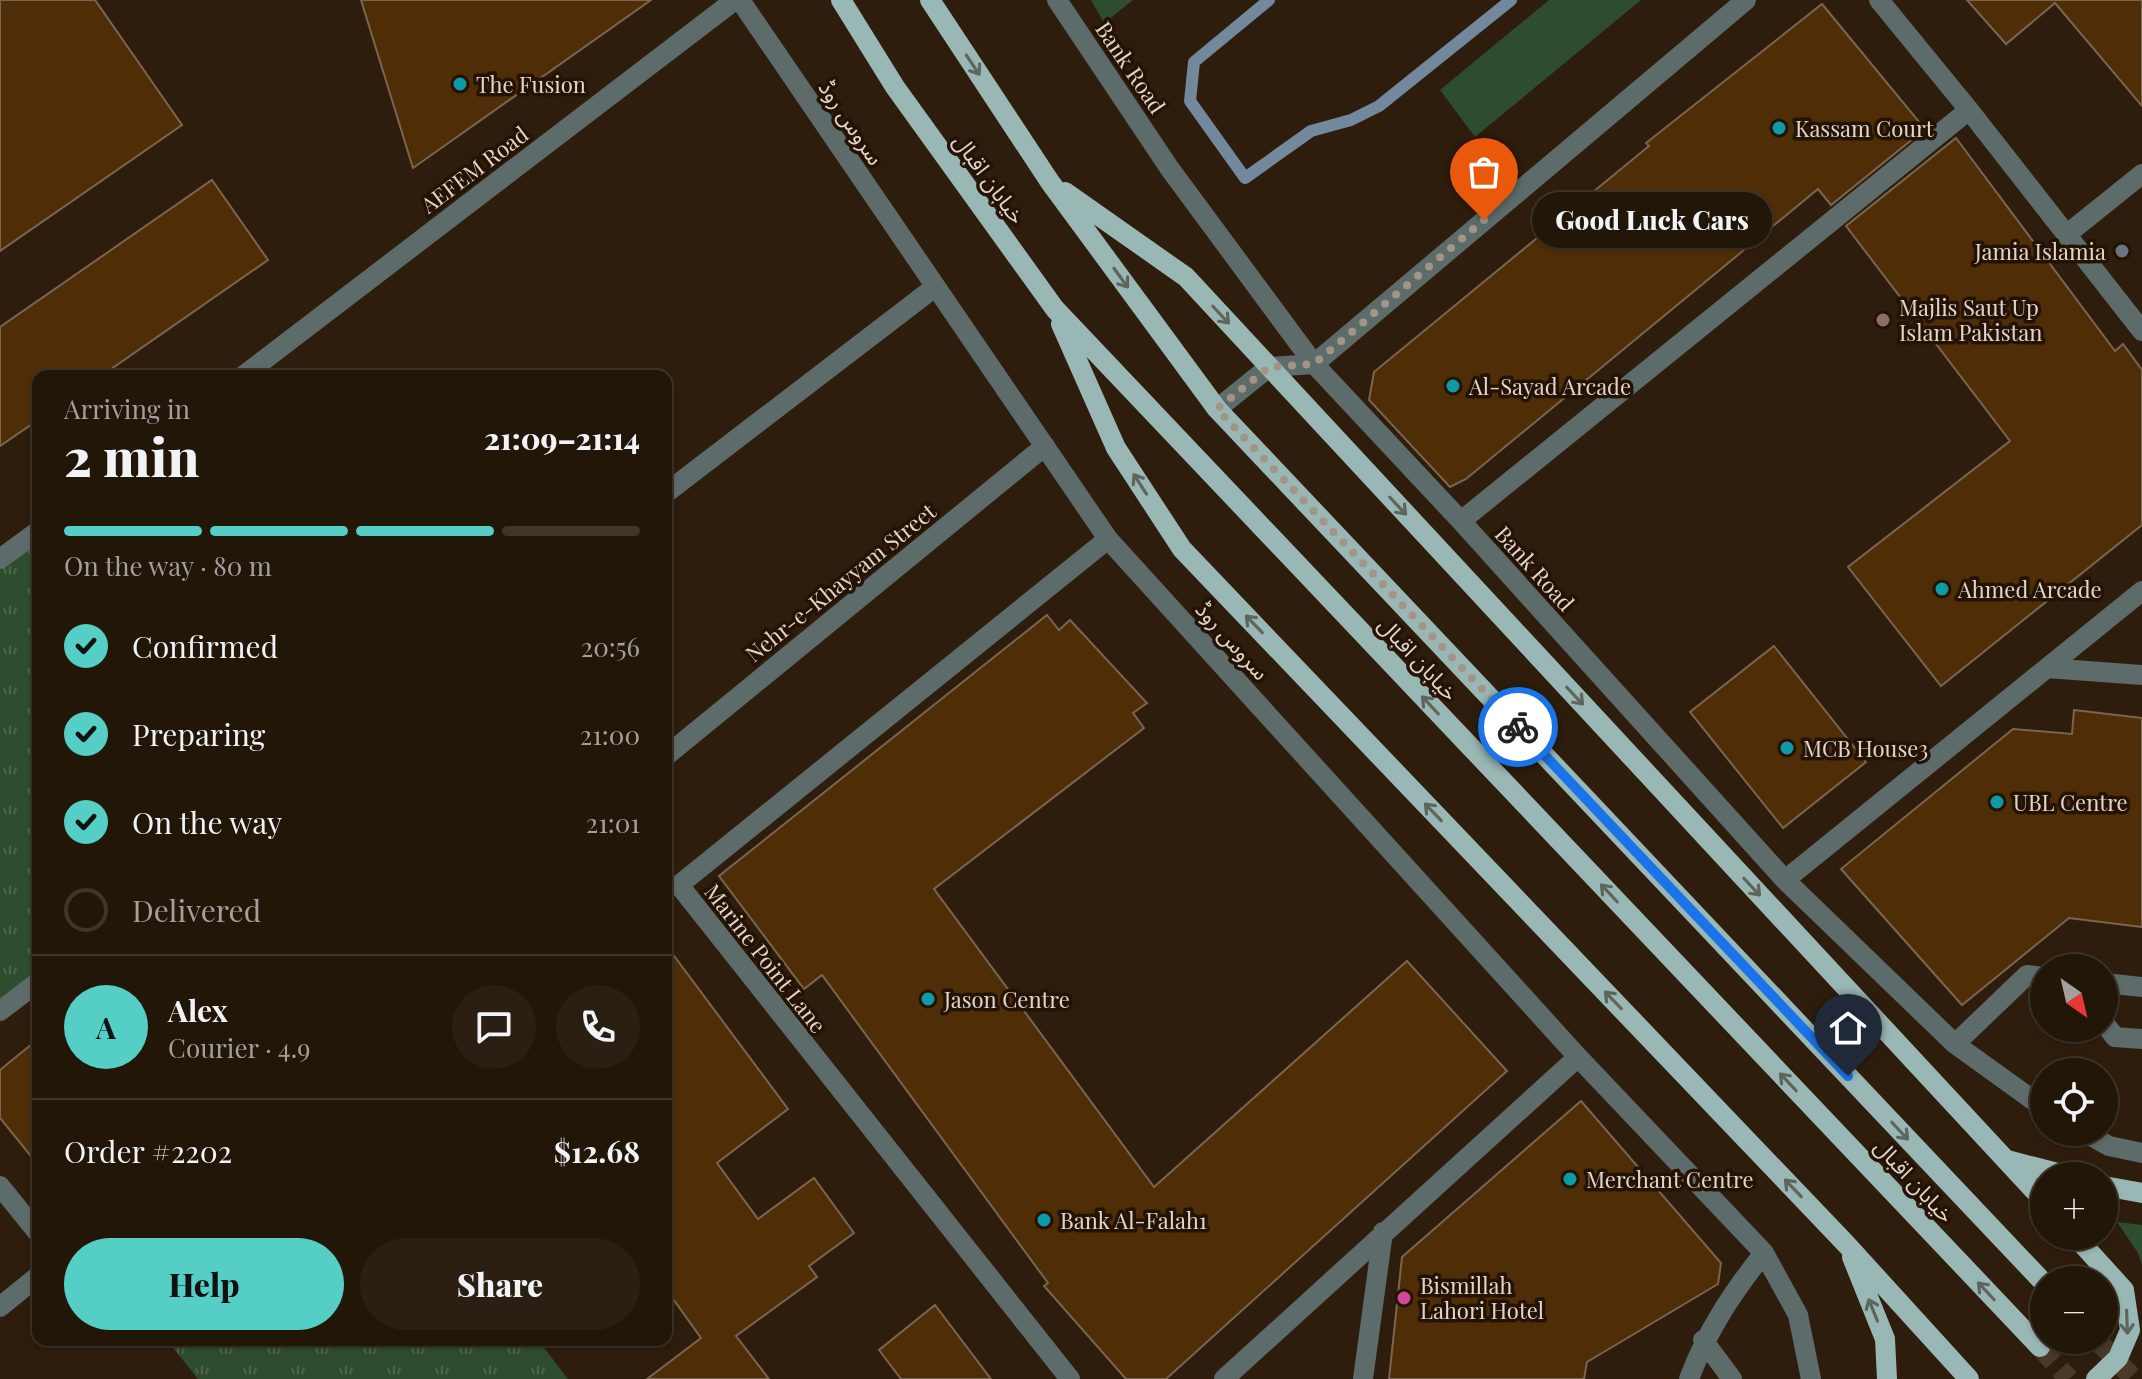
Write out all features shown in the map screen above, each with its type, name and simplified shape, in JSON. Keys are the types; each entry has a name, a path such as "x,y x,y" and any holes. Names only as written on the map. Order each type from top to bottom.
{"main road":[{"name":"خیابان اقبال","path":"841,0 895,87 1055,309 2030,1336"},
{"name":"خیابان اقبال","path":"930,0 1050,182 1217,409 2030,1268"},
{"path":"1050,182 1186,277 2030,1185"},
{"path":"1055,309 1116,448 1182,549 1847,1245 1969,1379"},
{"path":"2007,1160 2030,1166"},
{"path":"2118,1189 2142,1193"},
{"path":"1847,1245 1885,1339 1887,1379"},
{"path":"2088,1250 2124,1290 2130,1330 2118,1358 2096,1379"}],"street":[{"name":"سروس روڈ","path":"738,0 1108,539 1578,1057 1764,1253 1798,1315 1811,1379"},
{"name":"AEFEM Road","path":"251,370 738,0"},
{"name":"Bank Road","path":"1057,0 1170,169 1314,364 1461,521 1785,880 1955,1044 2030,1098"},
{"path":"1217,409 1269,367 1314,364 1746,0"},
{"path":"1879,0 2142,331"},
{"path":"1461,521 1969,110"},
{"path":"2066,235 2142,174"},
{"path":"672,488 935,287"},
{"name":"Nehr-e-Khayyam Street","path":"672,751 1045,446"},
{"path":"0,559 32,535"},
{"name":"Marine Point Lane","path":"1070,1379 679,885 1108,539"},
{"path":"1785,880 2142,591"},
{"path":"2047,668 2142,675"},
{"path":"1955,1044 2030,975"},
{"path":"2118,984 2142,987"},
{"path":"0,1011 32,987"},
{"path":"2118,1037 2142,1039"},
{"path":"1224,1379 1578,1057"},
{"path":"2109,1146 2142,1153"},
{"path":"0,1186 32,1226"},
{"path":"1363,1379 1383,1232"},
{"path":"1689,1379 1703,1340 1735,1289 1764,1253"},
{"path":"0,1307 32,1281"},
{"path":"1703,1340 1732,1379"}],"green space":[{"path":"1091,0 1133,0 1104,23"},
{"path":"1549,0 1641,0 1475,137 1440,90"},
{"path":"32,538 32,987 0,1011 0,562"},
{"path":"2118,1222 2142,1225 2142,1265"},
{"path":"172,1346 543,1346 568,1379 198,1379"}],"building":[{"path":"0,0 95,0 182,125 0,251"},
{"name":"The Fusion","path":"361,0 651,0 413,168"},
{"path":"1967,0 2142,0 2142,106 2055,3 2006,44"},
{"path":"1822,4 1925,129 1831,205 1818,189 1466,479 1450,487 1369,400 1374,372 1649,146 1646,143"},
{"path":"1956,138 2115,351 2123,344 2142,370 2142,525 1941,686 1848,567 2010,441 1846,226"},
{"path":"212,180 268,260 110,370 32,370 32,424 0,446 0,327"},
{"path":"1047,615 1059,630 1070,620 1147,703 1133,713 1144,728 934,889 1154,1187 1407,961 1507,1071 1166,1379 1126,1379 1044,1286 1048,1283 822,975 804,989 719,876"},
{"name":"MCB House3","path":"1774,646 1866,762 1783,828 1690,712"},
{"name":"UBL Centre","path":"2074,710 2142,718 2142,927 2069,918 1962,1005 1841,869 2013,729 2072,734"},
{"path":"672,953 788,1109 717,1163 758,1219 814,1178 854,1233 809,1266 817,1277 736,1336 769,1379 647,1379 701,1338 672,1297"},
{"path":"32,1044 32,1158 0,1118 0,1070"},
{"name":"Merchant Centre","path":"1581,1101 1721,1263 1718,1284 1587,1362 1584,1379 1389,1379 1402,1257"},
{"path":"935,1305 991,1379 901,1379 879,1350"}],"waterway":[{"path":"1269,0 1194,62 1190,101 1245,178 1311,131 1351,120 1379,106 1511,0"}],"tunnel":[{"path":"2046,1354 2069,1379"},
{"path":"2110,1354 2134,1379"}],"way so far":[{"path":"1484,220 1314,364 1269,367 1217,409 1518,727"}],"place":[{"name":"The Fusion","path":"460,84"},
{"name":"Kassam Court","path":"1779,128"},
{"name":"Good Luck Cars","path":"1484,220"},
{"name":"Jamia Islamia","path":"2122,251"},
{"name":"Majlis Saut Up Islam Pakistan","path":"1883,320"},
{"name":"Al-Sayad Arcade","path":"1453,386"},
{"name":"Ahmed Arcade","path":"1942,589"},
{"name":"MCB House3","path":"1787,748"},
{"name":"UBL Centre","path":"1997,802"},
{"name":"Jason Centre","path":"928,999"},
{"name":"Merchant Centre","path":"1570,1179"},
{"name":"Bank Al-Falah1","path":"1044,1220"},
{"name":"Bismillah Lahori Hotel","path":"1404,1298"}],"route":[{"path":"1518,727 1848,1076"}]}
